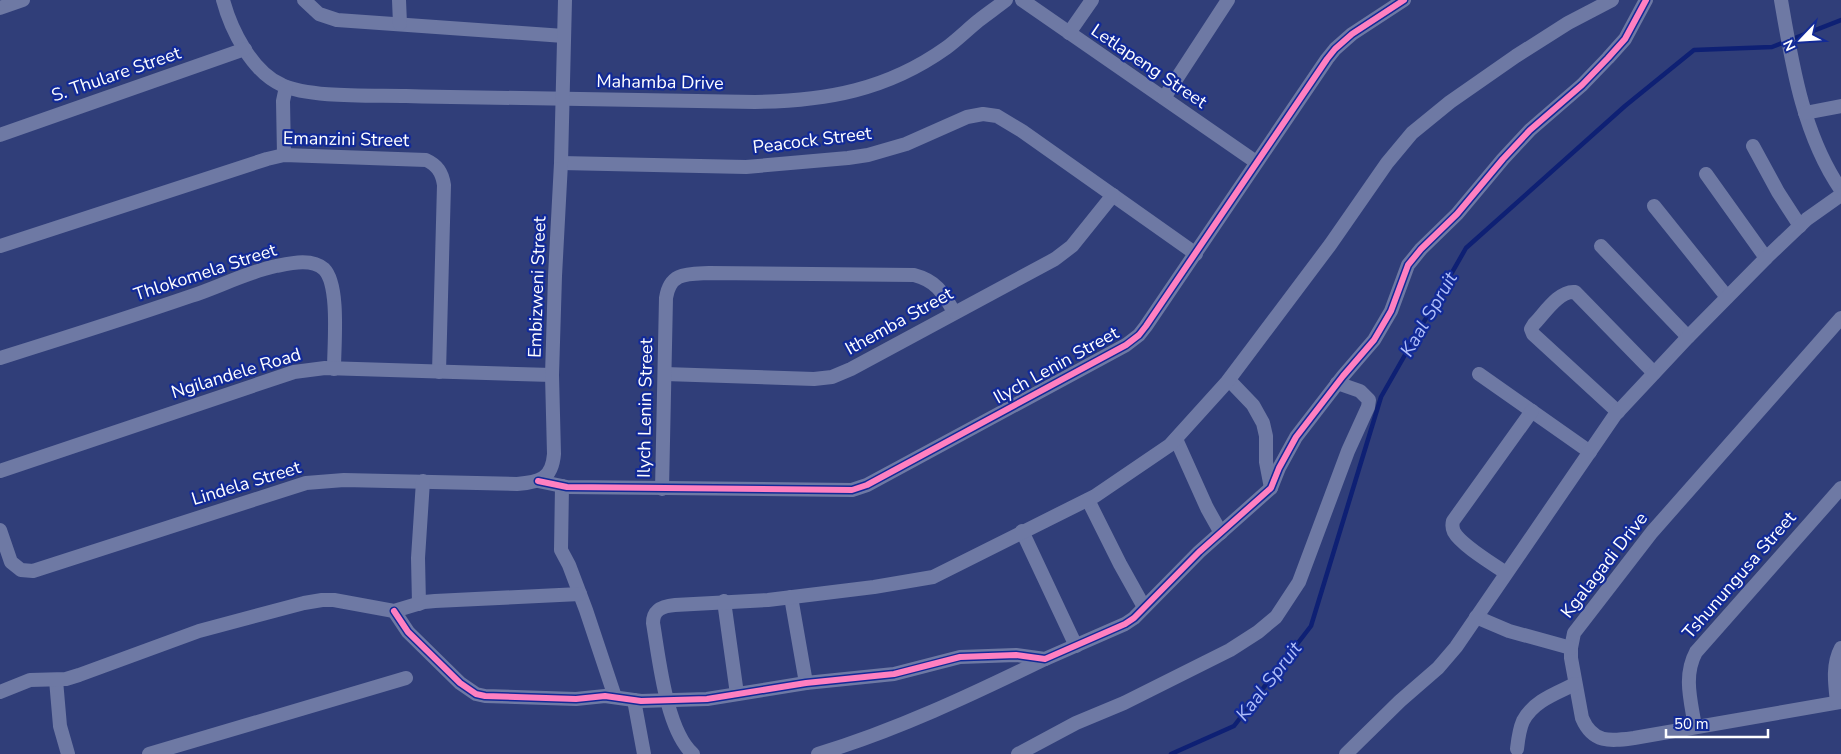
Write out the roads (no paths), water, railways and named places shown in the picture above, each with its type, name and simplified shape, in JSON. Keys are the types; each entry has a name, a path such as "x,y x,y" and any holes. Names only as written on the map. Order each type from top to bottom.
{"street":[{"path":"0,8 23,0"},
{"name":"Mahamba Drive","path":"223,0 231,22 245,49 264,72 286,87 328,94 561,100 790,102 848,93 887,81 922,63 947,47 1006,0"},
{"path":"304,0 319,14 338,20 564,36"},
{"path":"399,0 400,24"},
{"name":"Embizweni Street","path":"543,478 552,467 554,454 552,375 561,163 561,100 565,0"},
{"name":"Letlapeng Street","path":"1022,0 1256,162"},
{"path":"1069,33 1092,0"},
{"path":"1164,98 1228,0"},
{"name":"Ilych Lenin Street","path":"954,312 936,285 930,280 914,275 736,273 683,275 672,282 666,294 662,489 843,491 868,485 1133,340 1146,326 1196,254 1256,162 1335,49 1356,31 1404,0"},
{"path":"693,754 683,742 666,701 653,623 654,614 667,606 791,597 932,577 1088,500 1163,451 1229,380 1330,245 1387,162 1412,134 1450,102 1516,56 1568,23 1612,0"},
{"path":"818,754 898,726 992,685 1045,658 1126,624 1199,552 1271,488 1279,468 1296,437 1372,343 1391,311 1408,265 1421,249 1457,214 1530,130 1582,85 1612,54 1629,32 1646,0"},
{"path":"1346,754 1400,701 1438,668 1456,647 1618,412 1766,258 1841,190 1823,158 1806,114 1781,0"},
{"name":"S. Thulare Street","path":"0,135 245,49"},
{"path":"284,155 283,101 286,87"},
{"path":"1806,114 1841,106"},
{"name":"Peacock Street","path":"561,163 746,167 860,156 906,144 967,117 983,114 997,116 1196,254"},
{"path":"1753,146 1778,192 1800,226"},
{"name":"Emanzini Street","path":"0,246 284,155 421,159 432,162 439,169 445,191 439,372"},
{"path":"1706,174 1766,258"},
{"name":"Ithemba Street","path":"665,374 828,378 867,361 1064,253 1072,246 1113,195"},
{"path":"1654,206 1727,297"},
{"path":"1601,246 1688,337"},
{"name":"Thlokomela Street","path":"0,358 183,299 276,266 307,262 324,270 333,288 334,369"},
{"path":"1618,412 1538,339 1531,331 1534,324 1561,297 1569,292 1575,292 1654,373"},
{"name":"Kgalagadi Drive","path":"1839,702 1634,738 1607,741 1596,735 1584,724 1575,684 1571,648 1572,639 1577,628 1652,532 1841,318"},
{"name":"Ngilandele Road","path":"0,471 280,376 318,369 552,375"},
{"path":"1479,374 1590,452"},
{"path":"1229,380 1253,405 1262,423 1266,436 1266,462 1271,488"},
{"path":"1018,754 1076,723 1156,688 1230,650 1268,625 1282,610 1299,582 1348,451 1368,407 1369,400 1364,394 1338,383"},
{"path":"1506,573 1461,540 1453,530 1452,525 1453,520 1532,411"},
{"path":"1176,439 1207,508 1221,532"},
{"name":"Lindela Street","path":"0,530 12,562 21,570 40,570 306,483 344,480 517,484 543,478 562,486 662,489"},
{"path":"419,604 418,558 423,481"},
{"path":"562,486 561,550 580,594 615,697"},
{"name":"Tshunungusa Street","path":"1695,727 1688,685 1690,666 1696,652 1841,488"},
{"path":"1088,500 1144,607"},
{"path":"1022,531 1076,646"},
{"path":"0,692 30,680 56,680 79,675 213,627 322,600 342,601 394,611 435,601 580,594"},
{"path":"791,597 806,683"},
{"path":"724,601 737,694"},
{"path":"394,611 402,626 460,683 476,694 485,696 562,698 605,696 634,700 697,700 806,683 894,674 960,657 1016,655 1045,658"},
{"path":"1476,617 1509,631 1571,648"},
{"path":"1839,702 1835,671 1841,648"},
{"path":"149,754 406,678"},
{"path":"56,680 60,726 68,754"},
{"path":"1516,749 1522,722 1531,711 1549,697 1575,684"},
{"path":"634,700 644,754"}],"waterway":[{"name":"Kaal Spruit","path":"1171,754 1234,726 1311,626 1381,397 1466,248 1625,106 1694,50 1772,47 1841,20"}]}
